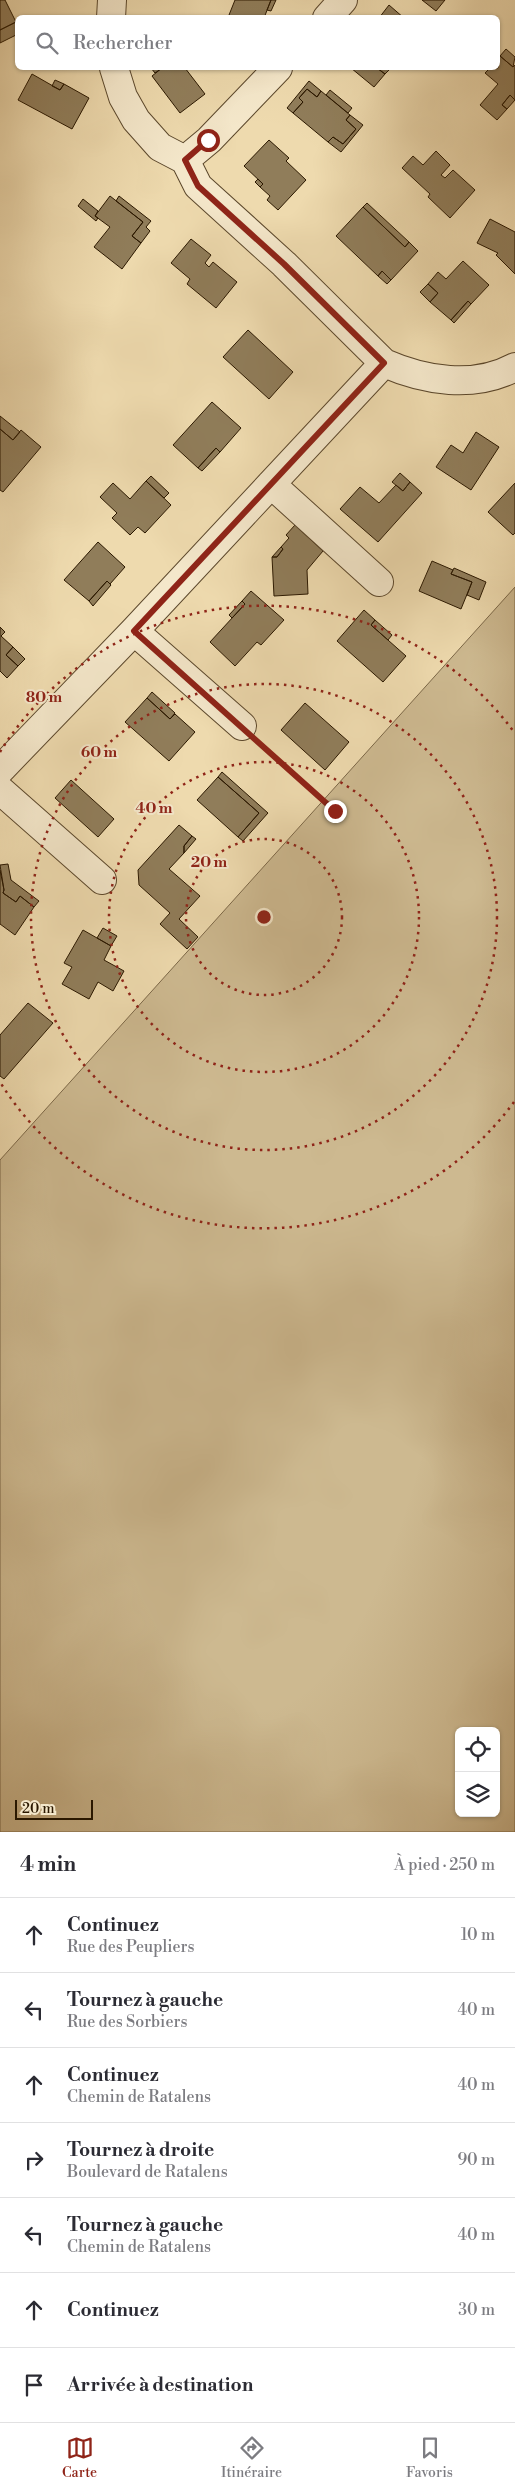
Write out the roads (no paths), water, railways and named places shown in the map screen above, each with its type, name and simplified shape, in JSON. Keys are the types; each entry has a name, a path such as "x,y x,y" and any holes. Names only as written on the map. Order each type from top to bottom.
{"street":[{"path":"111,15 112,0"},
{"path":"329,15 343,0"},
{"path":"115,70 123,97 136,120 160,147 185,160 198,186 284,264 384,363 405,372 437,380 472,380 504,373 515,367"},
{"path":"185,160 208,140 276,70"},
{"path":"0,770 134,631 384,363"},
{"path":"271,484 379,582"},
{"path":"134,631 242,726"},
{"path":"0,790 102,880"}]}
